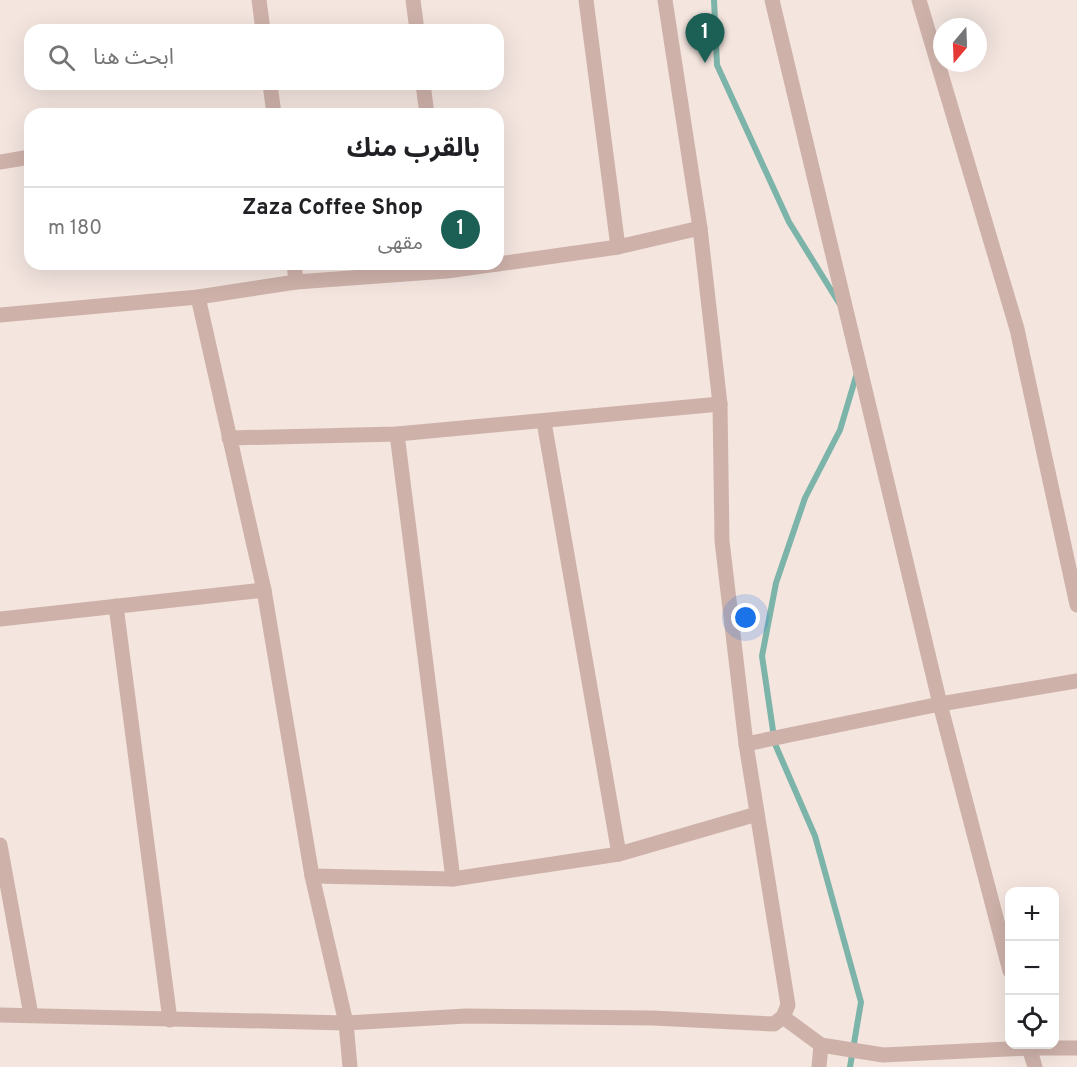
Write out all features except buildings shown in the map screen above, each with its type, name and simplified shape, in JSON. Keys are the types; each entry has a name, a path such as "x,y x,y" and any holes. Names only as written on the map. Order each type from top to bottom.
{"street":[{"path":"259,0 262,24"},
{"path":"413,0 416,24"},
{"path":"586,0 618,247"},
{"path":"0,1015 346,1023 466,1016 653,1018 774,1024 783,1017 788,1005 746,744 722,541 720,404 700,228 665,0"},
{"path":"772,0 940,704 1005,952"},
{"path":"919,0 1017,329 1077,604"},
{"path":"271,90 273,108"},
{"path":"424,90 426,108"},
{"path":"0,162 24,158"},
{"path":"504,263 618,247 700,228"},
{"path":"295,270 296,282"},
{"path":"0,315 198,297 296,282 425,270"},
{"path":"198,297 264,590 312,876 346,1023 350,1067"},
{"path":"229,438 397,434 720,404"},
{"path":"544,422 619,854"},
{"path":"397,434 453,879"},
{"path":"0,619 264,590"},
{"path":"116,606 170,1020"},
{"path":"746,744 940,704 1077,681"},
{"path":"312,876 453,879 619,854 757,814"},
{"path":"0,844 31,1015"},
{"path":"783,1017 821,1045 883,1061 1005,1048"},
{"path":"819,1067 821,1045"},
{"path":"1059,1047 1077,1048"},
{"path":"1030,1049 1035,1067"}],"waterway":[{"path":"714,0 717,65 789,222 839,303"},
{"path":"850,1067 861,1002 815,836 775,744 762,656 776,583 805,498 840,430 857,373"}],"place":[{"name":"Zaza Coffee Shop","path":"705,63"}]}
